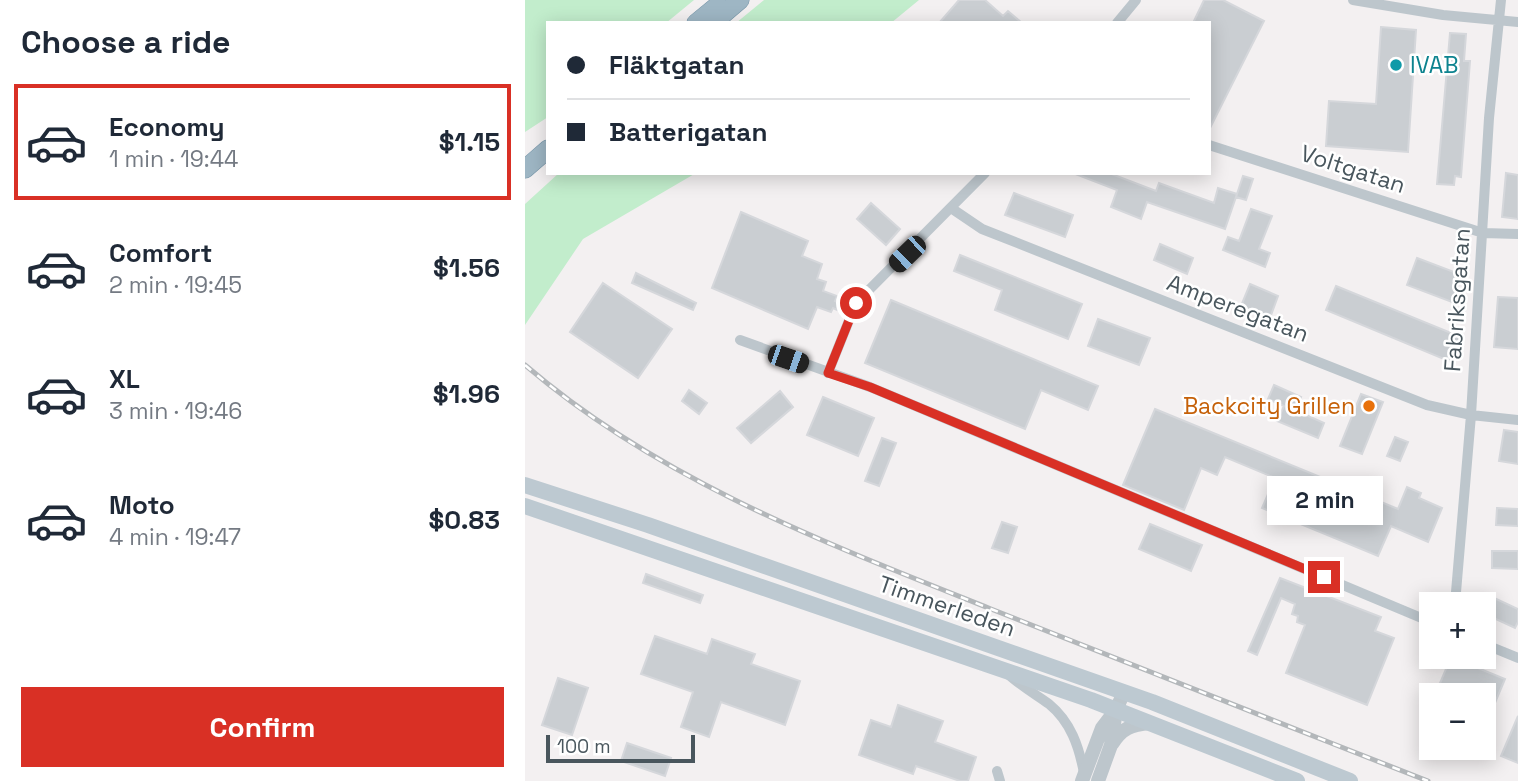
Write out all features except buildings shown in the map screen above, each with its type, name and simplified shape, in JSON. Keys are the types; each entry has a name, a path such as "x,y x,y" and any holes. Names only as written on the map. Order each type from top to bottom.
{"highway":[{"path":"698,21 723,0"},
{"path":"715,21 740,0"},
{"path":"525,157 546,144"},
{"path":"525,169 546,151"},
{"path":"525,182 546,164"}],"main road":[{"name":"Timmerleden","path":"525,485 1124,692 1350,781"},
{"name":"Timmerleden","path":"525,506 1116,710 1297,781"}],"street":[{"path":"1119,21 1136,0"},
{"path":"1353,0 1443,15 1518,22"},
{"name":"Fabriksgatan","path":"1456,592 1471,415 1489,118 1501,0"},
{"name":"Voltgatan","path":"1211,146 1483,233 1518,234"},
{"path":"828,373 856,303 983,175"},
{"name":"Amperegatan","path":"951,208 982,229 1427,405 1471,415 1518,420"},
{"path":"740,340 870,387 1419,617"},
{"path":"1496,649 1518,657"},
{"path":"1003,670 1021,686 1051,705 1066,722 1081,753 1083,777"},
{"path":"1083,777 1102,728 1116,710 1124,692"},
{"path":"1098,781 1111,745 1116,710"},
{"path":"1111,745 1121,730 1133,724 1150,723"}],"green space":[{"path":"525,0 694,0 668,21 546,21 546,118 525,132"},
{"path":"764,0 919,0 893,21 738,21"},
{"path":"557,175 693,175 583,239 525,325 525,204"}],"railway":[{"path":"525,365 577,406 632,443 747,506 868,560 1428,781"}],"place":[{"name":"IVAB","path":"1396,65"},
{"name":"Backcity Grillen","path":"1369,406"}],"route":[{"path":"856,303 828,373 870,387 1324,577"}]}
